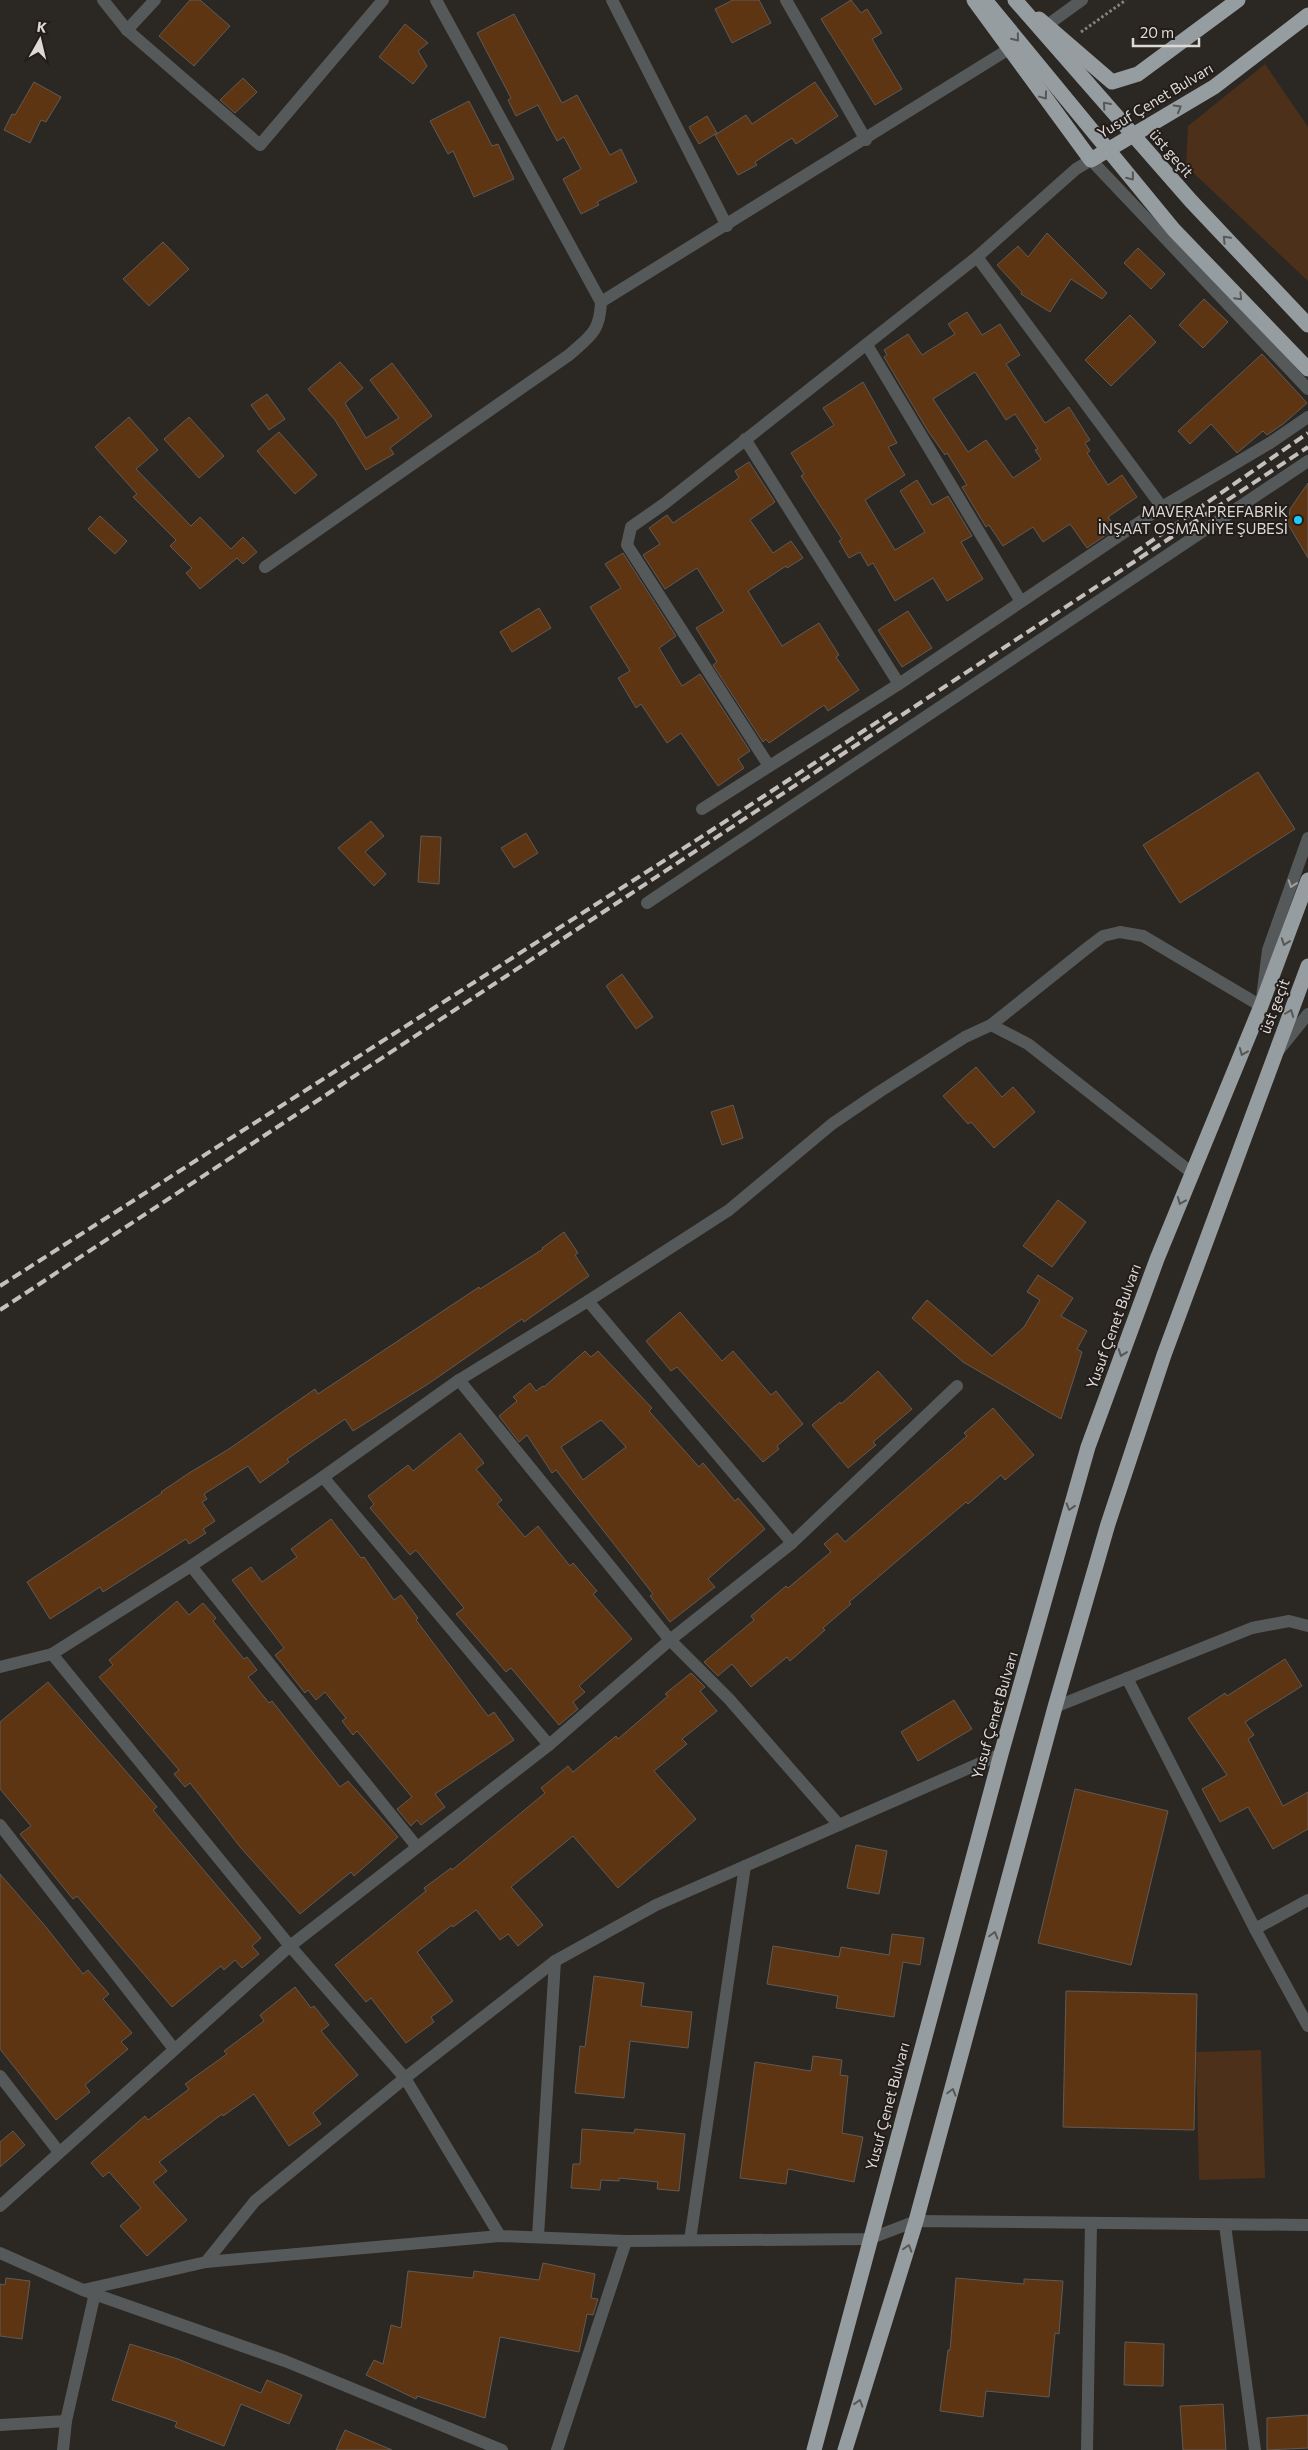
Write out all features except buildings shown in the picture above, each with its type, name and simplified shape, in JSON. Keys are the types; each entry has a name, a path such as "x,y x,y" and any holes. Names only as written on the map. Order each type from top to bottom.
{"highway":[{"path":"974,0 1091,160"},
{"path":"985,0 1174,230 1308,369"},
{"name":"üst geçit","path":"1015,0 1191,201 1308,325"},
{"path":"1022,0 1046,26"},
{"name":"Yusuf Çenet Bulvarı","path":"1046,26 1112,82 1138,74 1238,0"},
{"name":"Yusuf Çenet Bulvarı","path":"1091,160 1214,87 1308,15"},
{"name":"Yusuf Çenet Bulvarı","path":"814,2450 869,2239 1001,1754 1088,1447 1133,1322 1261,1006 1308,880"},
{"name":"üst geçit","path":"1273,1058 1308,966"},
{"path":"844,2450 916,2220 1055,1707 1108,1524 1141,1419 1273,1058"}],"street":[{"path":"103,0 128,30 260,146 383,0"},
{"path":"128,30 155,0"},
{"path":"266,567 569,354 591,334 600,321 601,302 436,0"},
{"path":"612,0 727,226"},
{"path":"786,0 866,140"},
{"path":"1046,26 1082,0"},
{"path":"601,302 866,140 1009,49"},
{"path":"770,766 626,545 631,527 977,257 1076,169 1091,160 1308,389"},
{"path":"977,257 1162,507"},
{"path":"867,344 1020,600"},
{"path":"702,809 898,684 1020,600 1162,507 1270,443 1308,417"},
{"path":"746,439 898,684"},
{"path":"647,903 1308,461"},
{"path":"0,1667 52,1654 191,1566 323,1477 458,1380 588,1301 729,1210 832,1124 965,1037 991,1026 1103,936 1120,932 1143,936 1261,1006 1268,950 1308,838"},
{"path":"1273,1058 1308,1014"},
{"path":"991,1026 1028,1044 1192,1173"},
{"path":"588,1301 792,1543"},
{"path":"458,1380 670,1640 729,1699 839,1825"},
{"path":"0,2206 290,1946 549,1745 670,1640 792,1543 957,1386"},
{"path":"323,1477 549,1745"},
{"path":"191,1566 417,1847"},
{"path":"1055,1707 1252,1628 1289,1621 1308,1626"},
{"path":"52,1654 290,1946 404,2078 500,2236"},
{"path":"1127,1678 1255,1929 1308,2026"},
{"path":"206,2262 255,2201 404,2078 555,1962 656,1905 1001,1754"},
{"path":"0,1825 174,2050"},
{"path":"690,2240 745,1866"},
{"path":"1255,1929 1308,1900"},
{"path":"538,2236 555,1962"},
{"path":"0,2076 60,2152"},
{"path":"89,2292 206,2262 500,2236 626,2240 869,2239 916,2220 1225,2226 1308,2225"},
{"path":"1087,2450 1091,2223"},
{"path":"1225,2226 1255,2450"},
{"path":"557,2450 626,2240"},
{"path":"0,2253 89,2292 285,2361 502,2450"},
{"path":"63,2450 66,2422 89,2292"},
{"path":"0,2425 66,2422"}],"path":[{"path":"1074,37 1126,0"}],"shaded area":[{"path":"1265,64 1308,127 1308,281 1186,166 1188,126"},
{"path":"1261,2050 1265,2178 1199,2180 1196,2052"}],"railway":[{"path":"1134,553 1308,433"},
{"path":"0,1310 1308,447"},
{"path":"0,1286 712,830 894,711"}],"place":[{"name":"MAVERA PREFABRİK İNŞAAT OSMANİYE ŞUBESİ","path":"1298,520"}]}
